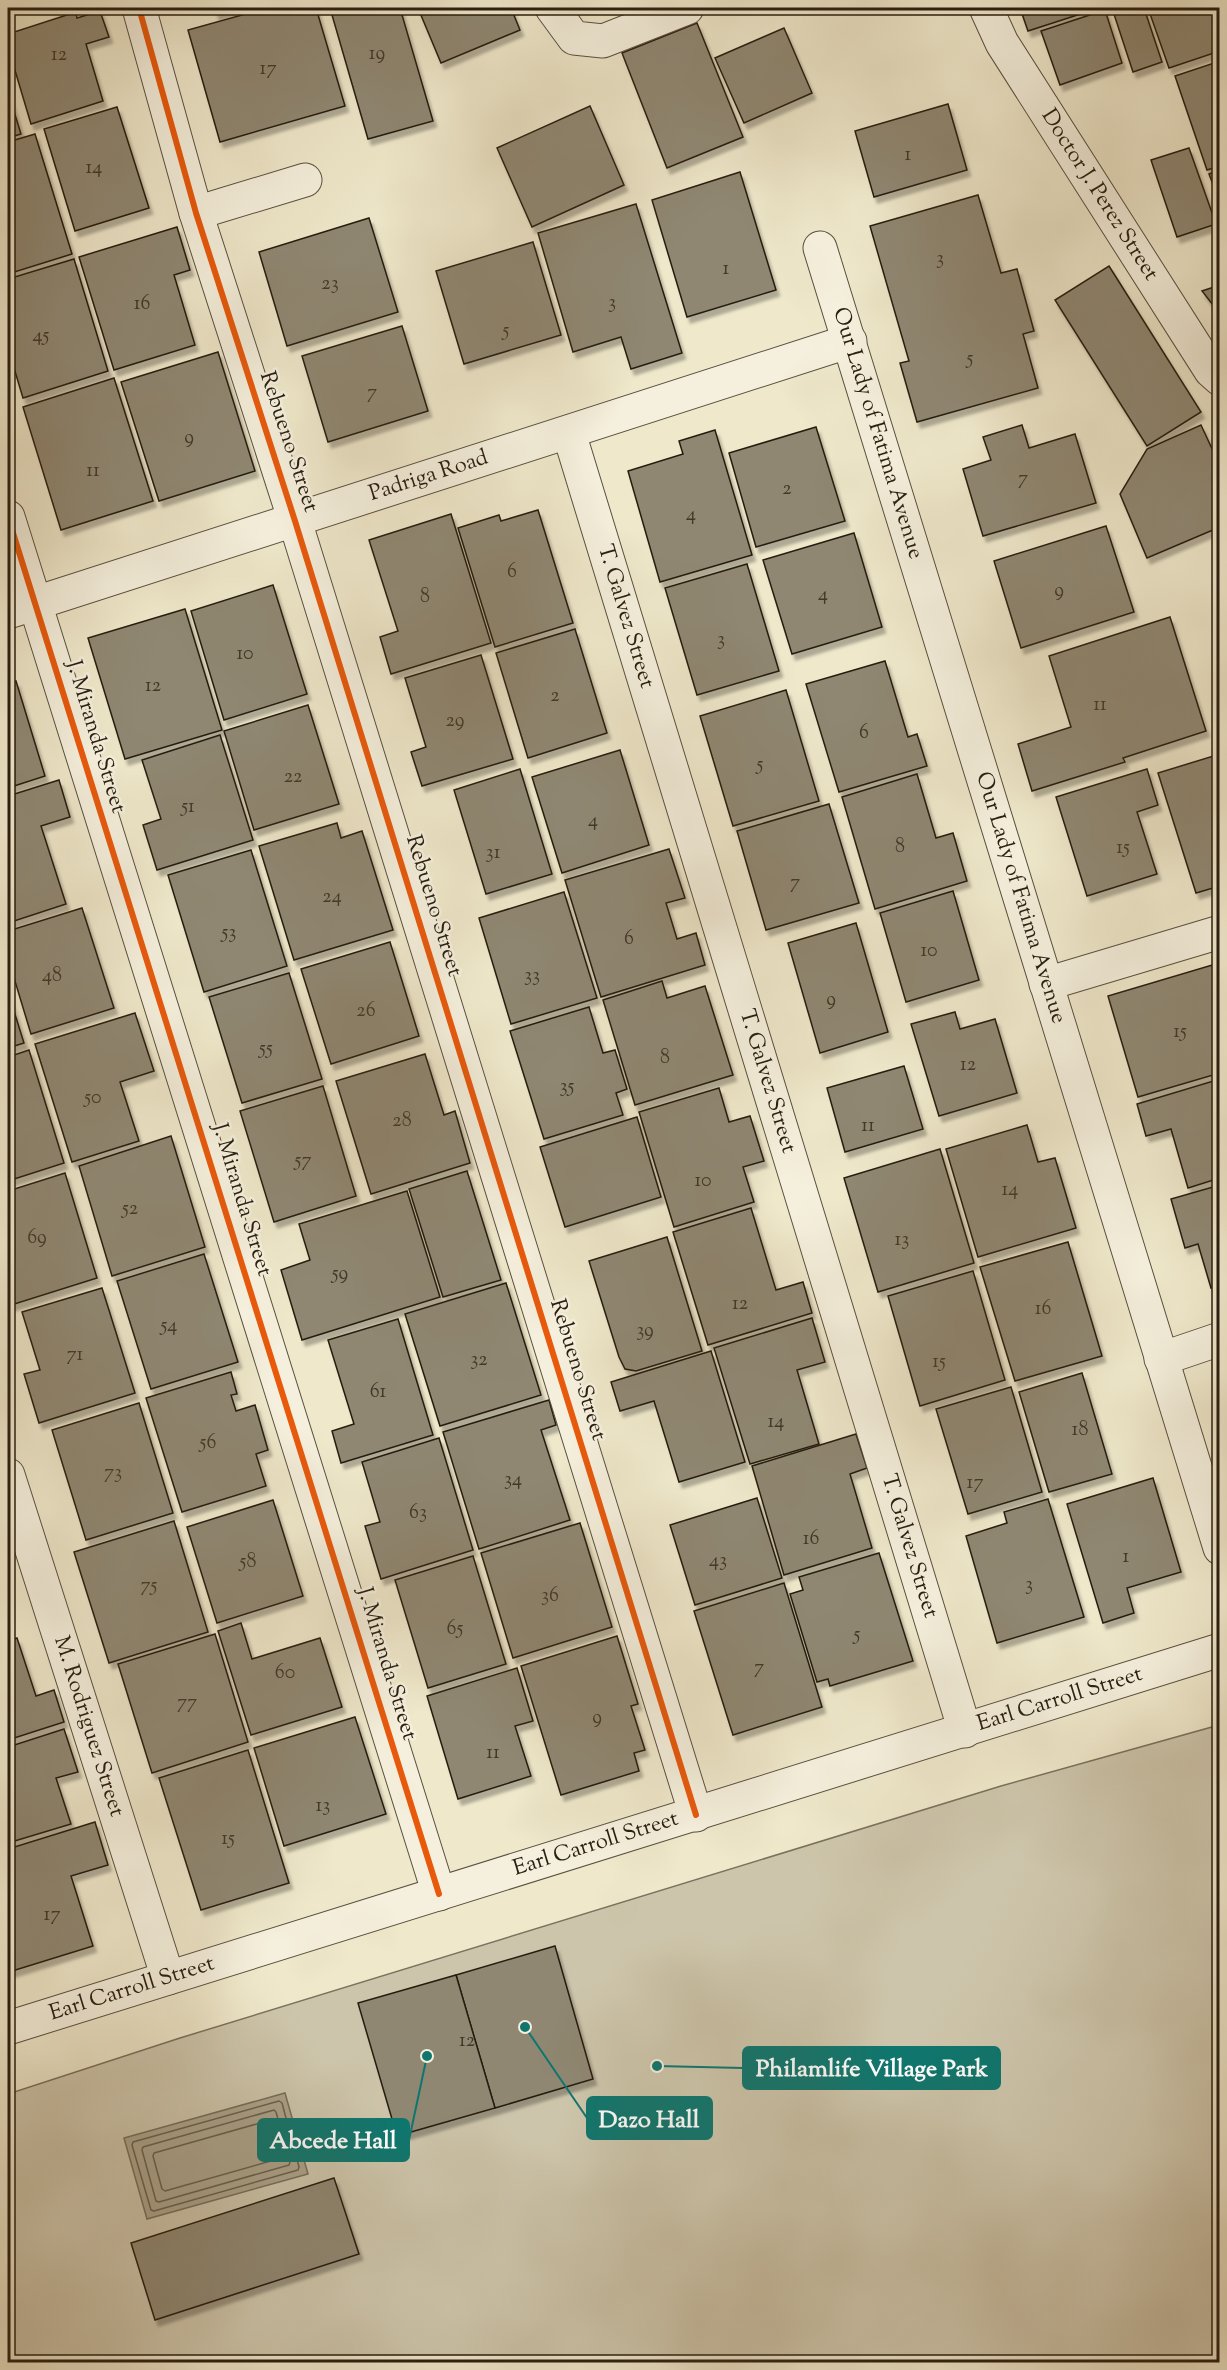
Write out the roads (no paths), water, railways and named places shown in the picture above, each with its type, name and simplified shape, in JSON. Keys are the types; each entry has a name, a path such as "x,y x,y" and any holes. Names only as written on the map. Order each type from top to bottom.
{"street":[{"name":"Rebueno Street","path":"139,8 196,213 295,521 696,1815"},
{"path":"552,8 574,38 603,42 687,8"},
{"name":"Doctor J. Perez Street","path":"986,8 1002,43 1169,308 1211,371 1220,379"},
{"path":"196,213 305,180"},
{"name":"Our Lady of Fatima Avenue","path":"820,248 1220,1548"},
{"name":"Padriga Road","path":"21,608 850,341"},
{"name":"T. Galvez Street","path":"569,433 965,1731"},
{"name":"J. Miranda Street","path":"8,517 21,608 439,1894"},
{"path":"1046,984 1220,932"},
{"path":"1161,1359 1220,1339"},
{"name":"M. Rodriguez Street","path":"8,1475 168,1978"},
{"name":"Earl Carroll Street","path":"8,2028 1220,1650"}],"water":[{"path":"285,2093 308,2174 147,2219 124,2138"}],"place":[{"name":"Dazo Hall","path":"525,2027"},
{"name":"Abcede Hall","path":"427,2056"},
{"name":"Philamlife Village Park","path":"657,2066"}]}
